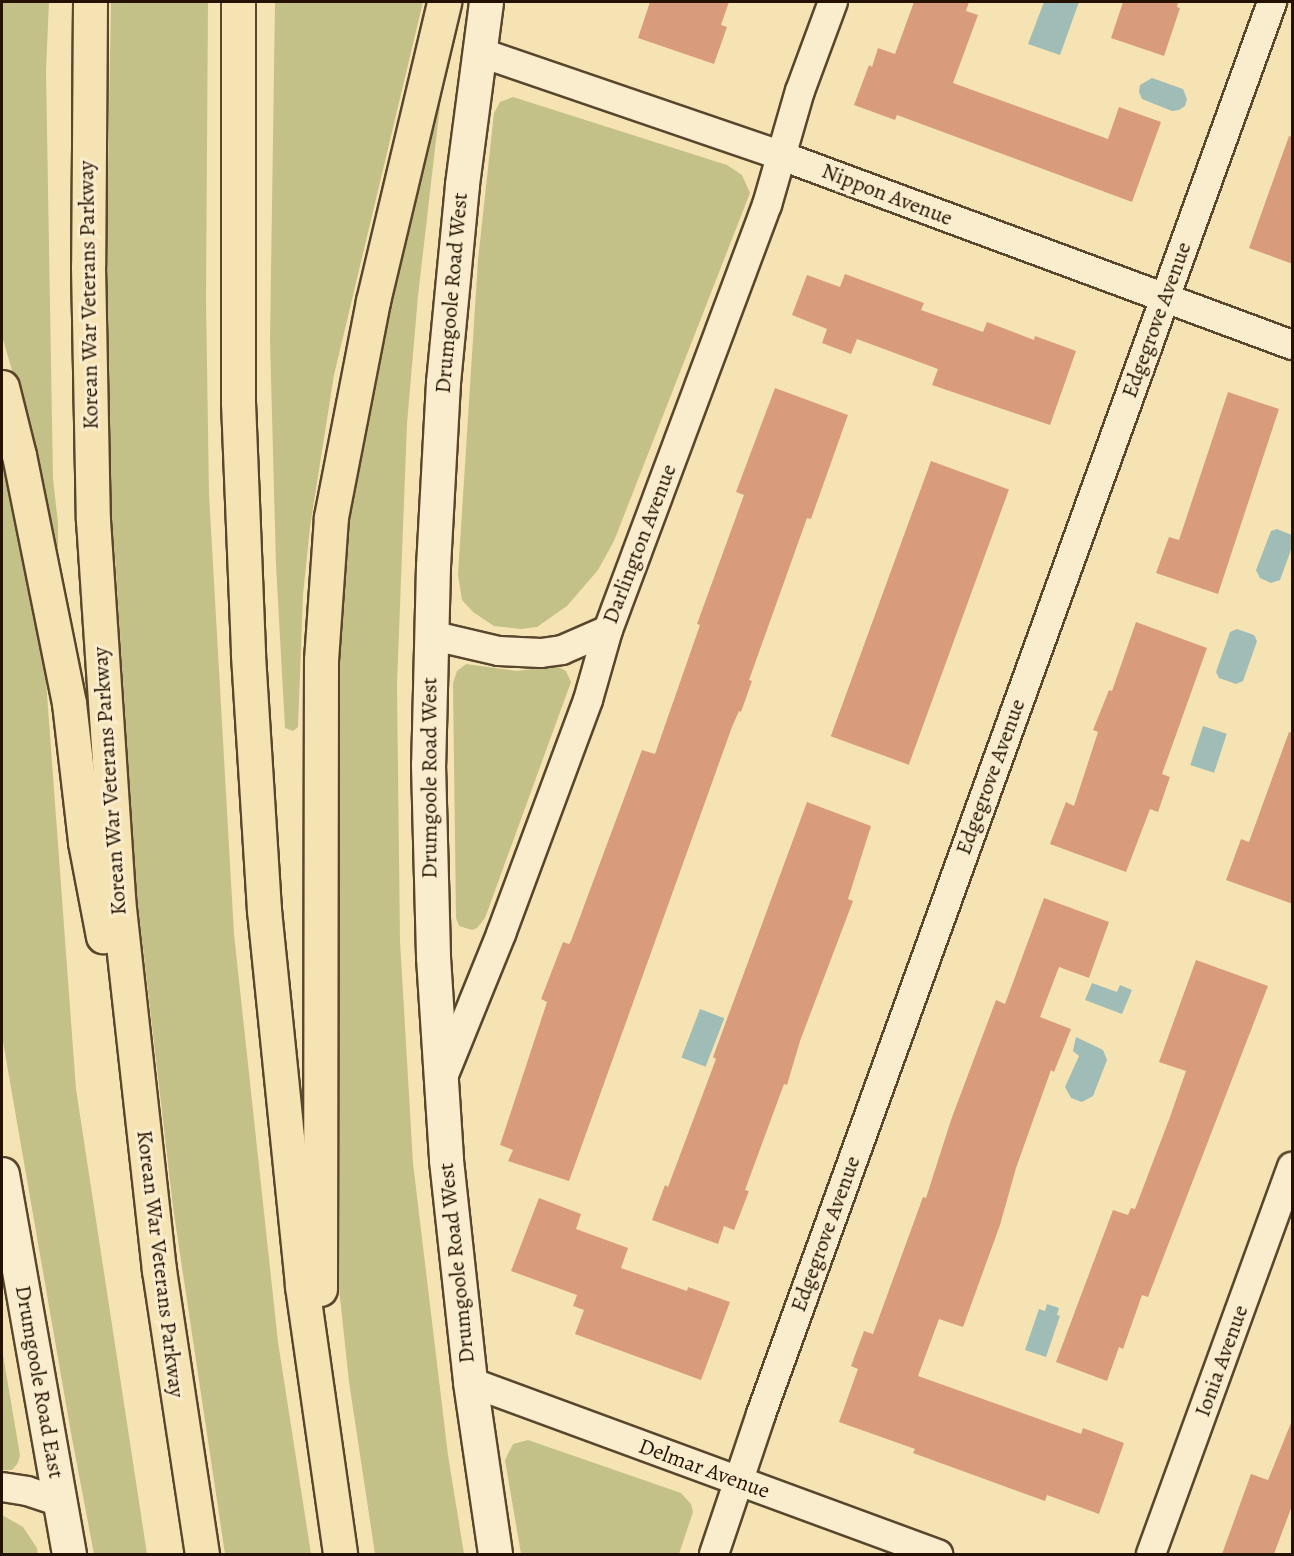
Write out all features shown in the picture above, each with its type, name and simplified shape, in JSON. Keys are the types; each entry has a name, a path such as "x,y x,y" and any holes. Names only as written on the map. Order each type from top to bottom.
{"highway":[{"name":"Korean War Veterans Parkway","path":"90,2 88,243 93,520 118,899 159,1270 202,1554"},
{"path":"238,2 238,402 248,655 271,990 300,1264 340,1554"},
{"path":"319,1408 322,1150 319,877 321,671 331,517 356,382 444,2"},
{"path":"2,387 19,455 61,659 80,779 84,842 144,1143"}],"main road":[{"name":"Drumgoole Road West","path":"486,2 448,314 430,634 430,848 440,1084 452,1229 470,1382 495,1554"},
{"name":"Drumgoole Road East","path":"2,1174 69,1554"}],"street":[{"name":"Darlington Avenue","path":"440,1084 501,934 588,700 608,630 767,205 800,91 833,2"},
{"name":"Edgegrove Avenue","path":"714,1554 1272,2"},
{"name":"Nippon Avenue","path":"479,52 782,156 1293,345"},
{"path":"430,634 499,651 541,653 562,650 608,630"},
{"name":"Ionia Avenue","path":"1151,1554 1293,1167"},
{"name":"Delmar Avenue","path":"470,1382 938,1554"},
{"path":"2,1487 27,1491 60,1502"}],"shaded area":[{"path":"2,2 49,2 46,71 53,479 58,523 58,546 55,551 21,401 2,336"},
{"path":"111,2 208,2 206,300 209,494 234,934 278,1342 311,1554 225,1554 173,1207 136,887 115,556 109,499 106,279"},
{"path":"275,2 423,2 334,375 310,527 303,595 298,727 293,731 285,728 276,565 270,340"},
{"path":"444,71 418,296 407,424 397,684 400,941 413,1163 448,1455 464,1554 375,1554 349,1382 336,1260 333,1183 338,553 370,360"},
{"path":"513,97 727,165 742,175 750,193 614,541 598,570 567,606 537,627 521,629 494,626 473,612 462,600 458,575 478,260 494,113 500,102"},
{"path":"2,447 42,626 76,1089 147,1554 94,1554 2,1036"},
{"path":"466,664 517,671 556,666 566,671 571,682 485,918 477,928 472,930 459,926 456,918 453,683 457,671"},
{"path":"2,1349 20,1455 18,1463 12,1470 2,1470"},
{"path":"528,1440 681,1493 691,1504 693,1512 679,1554 521,1554 505,1460 513,1444"},
{"path":"2,1515 23,1527 37,1548 38,1554 2,1554"}],"water":[{"path":"1044,2 1079,2 1060,55 1028,44"},
{"path":"1152,78 1183,89 1187,99 1185,106 1172,111 1142,99 1139,92 1140,85"},
{"path":"1277,529 1292,535 1292,547 1280,580 1271,583 1260,578 1256,570 1271,531"},
{"path":"1237,629 1254,635 1257,641 1243,681 1236,684 1219,678 1216,672 1230,632"},
{"path":"1203,726 1227,734 1214,773 1190,765"},
{"path":"1092,983 1117,992 1120,985 1132,990 1122,1014 1085,1000"},
{"path":"700,1009 724,1018 706,1067 681,1058"},
{"path":"1076,1037 1103,1050 1107,1060 1093,1096 1082,1102 1071,1098 1065,1087 1079,1056 1073,1051"},
{"path":"1047,1304 1059,1308 1057,1315 1060,1316 1046,1357 1025,1350 1039,1309 1045,1311"}],"building":[{"path":"650,2 729,2 721,25 727,27 714,64 638,38"},
{"path":"914,2 969,2 966,11 978,15 953,83 1108,139 1119,107 1161,122 1132,202 897,115 895,120 854,105 869,65 872,67 878,48 895,54"},
{"path":"1123,2 1178,2 1177,7 1180,8 1164,56 1111,38"},
{"path":"1289,136 1293,137 1293,264 1249,248"},
{"path":"845,274 924,303 921,310 983,332 987,322 1034,340 1035,336 1076,351 1050,425 932,385 938,369 857,339 851,354 822,343 827,329 792,315 807,275 840,287"},
{"path":"775,388 848,415 811,519 807,518 749,680 752,681 741,712 739,711 732,727 569,1181 508,1161 513,1150 500,1145 547,1002 541,999 563,942 569,944 571,941 642,750 655,754 700,625 697,624 744,495 736,492"},
{"path":"1228,392 1279,409 1218,594 1156,573 1169,537 1179,540"},
{"path":"931,461 1009,489 909,765 831,736"},
{"path":"1136,622 1207,648 1162,774 1170,777 1158,812 1150,809 1126,872 1050,844 1066,802 1074,806 1098,732 1093,730 1109,690 1112,691"},
{"path":"1289,732 1293,733 1293,904 1226,880 1241,839 1249,842"},
{"path":"807,802 871,826 848,899 853,901 800,1041 787,1085 784,1084 745,1190 749,1191 734,1230 724,1226 718,1244 652,1220 665,1185 668,1187 716,1059 713,1057"},
{"path":"1044,898 1109,922 1089,978 1059,967 1040,1017 1071,1029 1054,1072 1051,1070 1016,1168 1000,1225 963,1327 939,1319 918,1376 1081,1434 1083,1428 1124,1443 1099,1514 1047,1495 1045,1501 913,1453 915,1449 839,1422 858,1369 851,1366 864,1331 873,1334 923,1197 926,1198 951,1120 996,1000 1005,1004"},
{"path":"1196,960 1268,986 1148,1297 1142,1295 1123,1349 1119,1347 1107,1381 1056,1362 1113,1210 1128,1215 1131,1208 1135,1209 1170,1117 1186,1071 1159,1062"},
{"path":"539,1198 581,1214 576,1229 628,1248 621,1268 687,1291 688,1287 730,1302 701,1380 575,1334 584,1310 573,1306 577,1295 511,1271"},
{"path":"1291,1423 1293,1503 1274,1554 1222,1554 1251,1474 1268,1480"}]}
